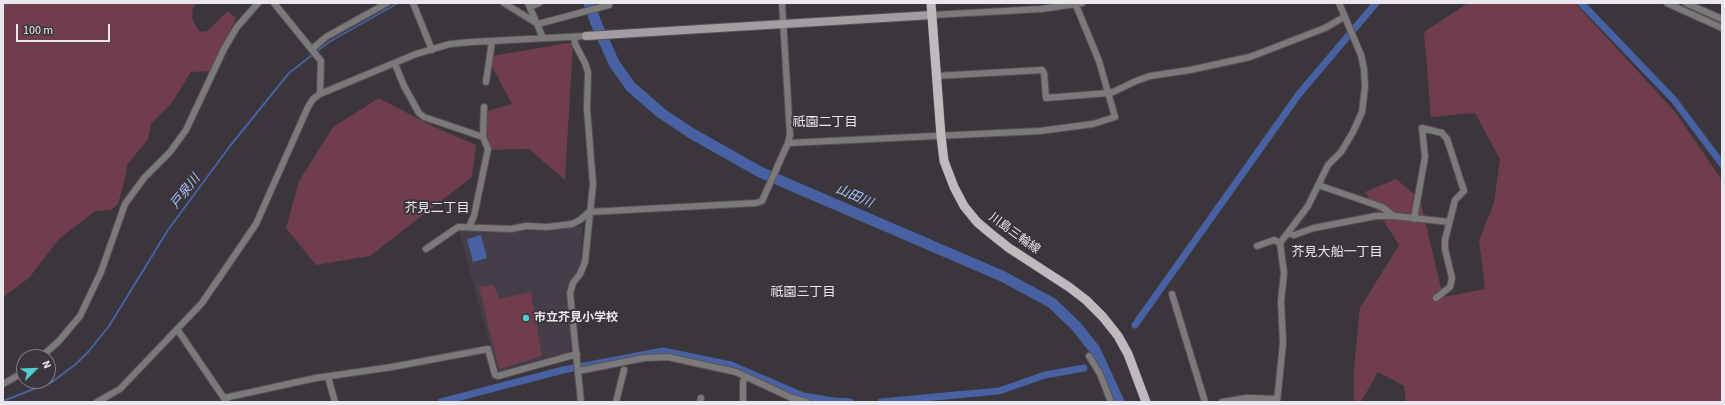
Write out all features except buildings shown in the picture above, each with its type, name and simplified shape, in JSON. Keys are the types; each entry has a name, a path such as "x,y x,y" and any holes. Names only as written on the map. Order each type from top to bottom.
{"main road":[{"name":"川島三輪線","path":"931,3 944,161 954,187 964,206 977,222 990,233 1009,248 1069,287 1086,300 1103,317 1118,336 1128,354 1138,376 1146,402"}],"street":[{"path":"50,349 59,341 80,316 101,272 125,204 144,178 170,152 186,130 224,49 237,27 258,3"},
{"path":"274,3 321,61 320,94"},
{"path":"314,52 326,37 386,3"},
{"path":"413,3 432,50"},
{"path":"504,3 538,24 606,6"},
{"path":"539,3 529,5 543,38"},
{"path":"426,249 458,227 511,228 572,224 580,220 589,212 756,203 762,201 788,143 790,135 782,3"},
{"path":"1008,3 1009,10"},
{"path":"1222,402 1247,398 1277,401 1283,343 1281,301 1284,273 1280,243 1308,206 1328,165 1341,152 1354,132 1362,112 1364,69 1349,25 1344,17 1339,3"},
{"path":"1667,3 1722,28"},
{"path":"1686,3 1722,19"},
{"path":"97,402 111,396 120,389 202,303 256,224 308,107 313,99 320,94 416,54 450,44 784,23 1041,9 1077,4 1093,42 1115,117 1093,124 1040,131 793,144 788,143"},
{"path":"936,76 1042,70 1044,73 1046,98 1108,93 1136,80 1150,76 1190,70 1250,57 1325,28 1344,17"},
{"path":"574,37 575,44 588,72 587,109 593,184 584,262 580,274 573,283 570,294 581,402"},
{"path":"486,82 492,41"},
{"path":"395,64 404,86 418,113 483,137"},
{"path":"469,227 474,216 488,149 483,137 484,107"},
{"path":"1414,219 1425,157 1422,128 1442,133 1447,139 1463,184 1464,191 1455,200 1445,240 1445,249 1452,278 1450,287 1436,298"},
{"path":"1318,185 1382,208 1395,216"},
{"path":"1288,234 1294,235 1314,228 1376,216 1395,216 1449,222"},
{"path":"1257,246 1274,240 1280,243"},
{"path":"1172,294 1205,402"},
{"path":"177,329 225,400 328,377 488,350 495,375 498,376 577,354"},
{"path":"578,371 658,356 736,372 792,398 807,402"},
{"path":"1089,356 1100,374 1111,402"},
{"path":"616,402 624,370"},
{"path":"743,402 743,382 745,376"},
{"path":"3,384 16,377"},
{"path":"328,377 335,402"},
{"path":"111,396 115,402"}],"shaded area":[{"path":"3,3 197,3 193,8 192,18 198,30 202,32 207,31 228,11 236,18 211,71 191,72 171,104 151,124 148,139 127,165 118,204 111,210 95,211 59,239 29,278 3,297"},
{"path":"1468,3 1575,3 1676,113 1722,180 1722,402 1406,402 1404,386 1378,372 1361,402 1354,402 1354,367 1360,308 1399,245 1365,192 1396,179 1420,199 1443,297 1485,289 1479,240 1494,203 1500,159 1475,113 1431,117 1424,32"},
{"path":"573,42 565,180 529,149 486,150 487,111 512,104 487,57"},
{"path":"379,98 428,124 476,145 472,177 370,256 316,265 286,228 299,181 333,127"},
{"name":"市立芥見小学校","path":"582,226 581,262 567,291 572,346 569,353 500,372 497,370 459,231 475,229 524,231"},
{"path":"494,284 499,299 531,292 542,356 499,369 479,287"}],"water":[{"path":"481,235 487,258 473,262 467,239"}],"waterway":[{"name":"戸泉川","path":"3,401 52,382 76,364 89,351 109,326 168,230 230,146 289,73 329,42 398,3"},
{"name":"山田川","path":"589,3 596,23 614,63 631,87 661,113 691,133 760,172 1002,276 1052,303 1076,326 1095,350 1119,402"},
{"path":"1135,325 1299,94 1376,3"},
{"path":"1581,3 1674,100 1722,164"},
{"path":"441,402 563,370 663,351 731,365 803,396 850,402"},
{"path":"881,402 999,391 1045,375 1084,368"}],"place":[{"name":"市立芥見小学校","path":"526,318"}],"district":[{"name":"祇園二丁目","path":"825,123"},
{"name":"芥見二丁目","path":"437,209"},
{"name":"芥見大船一丁目","path":"1337,253"},
{"name":"祇園三丁目","path":"803,293"}]}
